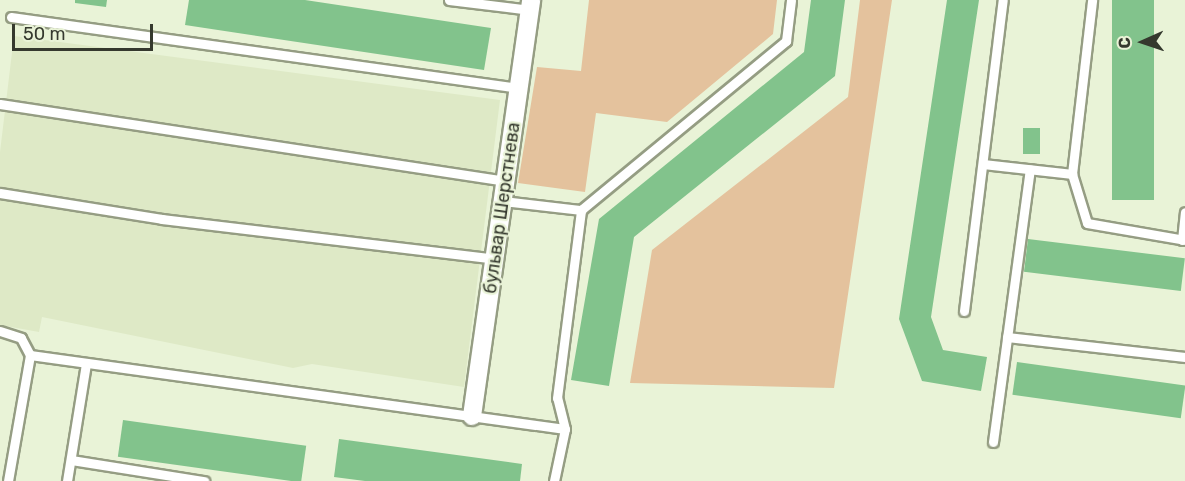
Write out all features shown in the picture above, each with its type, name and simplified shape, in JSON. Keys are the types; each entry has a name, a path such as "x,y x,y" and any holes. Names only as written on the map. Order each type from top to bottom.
{"street":[{"name":"бульвар Шерстнева","path":"472,416 531,5"}],"lane":[{"path":"449,0 531,5"},
{"path":"554,481 565,429 557,398 581,210 786,41 791,0"},
{"path":"964,311 1003,0"},
{"path":"1092,0 1072,174 1087,223 1184,240 1185,212"},
{"path":"11,17 519,88"},
{"path":"0,104 506,181"},
{"path":"983,164 1072,174"},
{"path":"993,442 1030,170"},
{"path":"0,193 162,219 495,259"},
{"path":"503,201 581,210"},
{"path":"0,331 21,338 30,355 8,481"},
{"path":"1007,337 1185,357"},
{"path":"30,355 565,429"},
{"path":"67,481 86,364"},
{"path":"71,460 204,481"}],"shaded area":[{"path":"589,0 777,0 773,34 667,122 596,113 585,192 518,183 537,67 581,71"},
{"path":"860,0 892,0 834,388 630,383 652,250 848,97"},
{"path":"14,36 500,100 464,387 312,364 293,368 42,317 39,332 0,325 0,152"}],"building":[{"path":"75,0 107,0 106,7 75,3"},
{"path":"189,0 305,0 491,28 484,70 185,25"},
{"path":"811,0 845,0 835,76 634,237 609,386 571,380 599,219 804,52"},
{"path":"947,0 979,0 931,317 943,350 987,357 981,391 922,381 899,319"},
{"path":"1112,0 1154,0 1154,200 1112,200"},
{"path":"1023,128 1040,128 1040,154 1023,154"},
{"path":"1028,239 1185,258 1181,291 1024,272"},
{"path":"1017,362 1185,386 1181,418 1012,395"},
{"path":"123,420 306,446 301,481 118,457"},
{"path":"339,439 522,464 520,481 365,481 334,477"}]}
